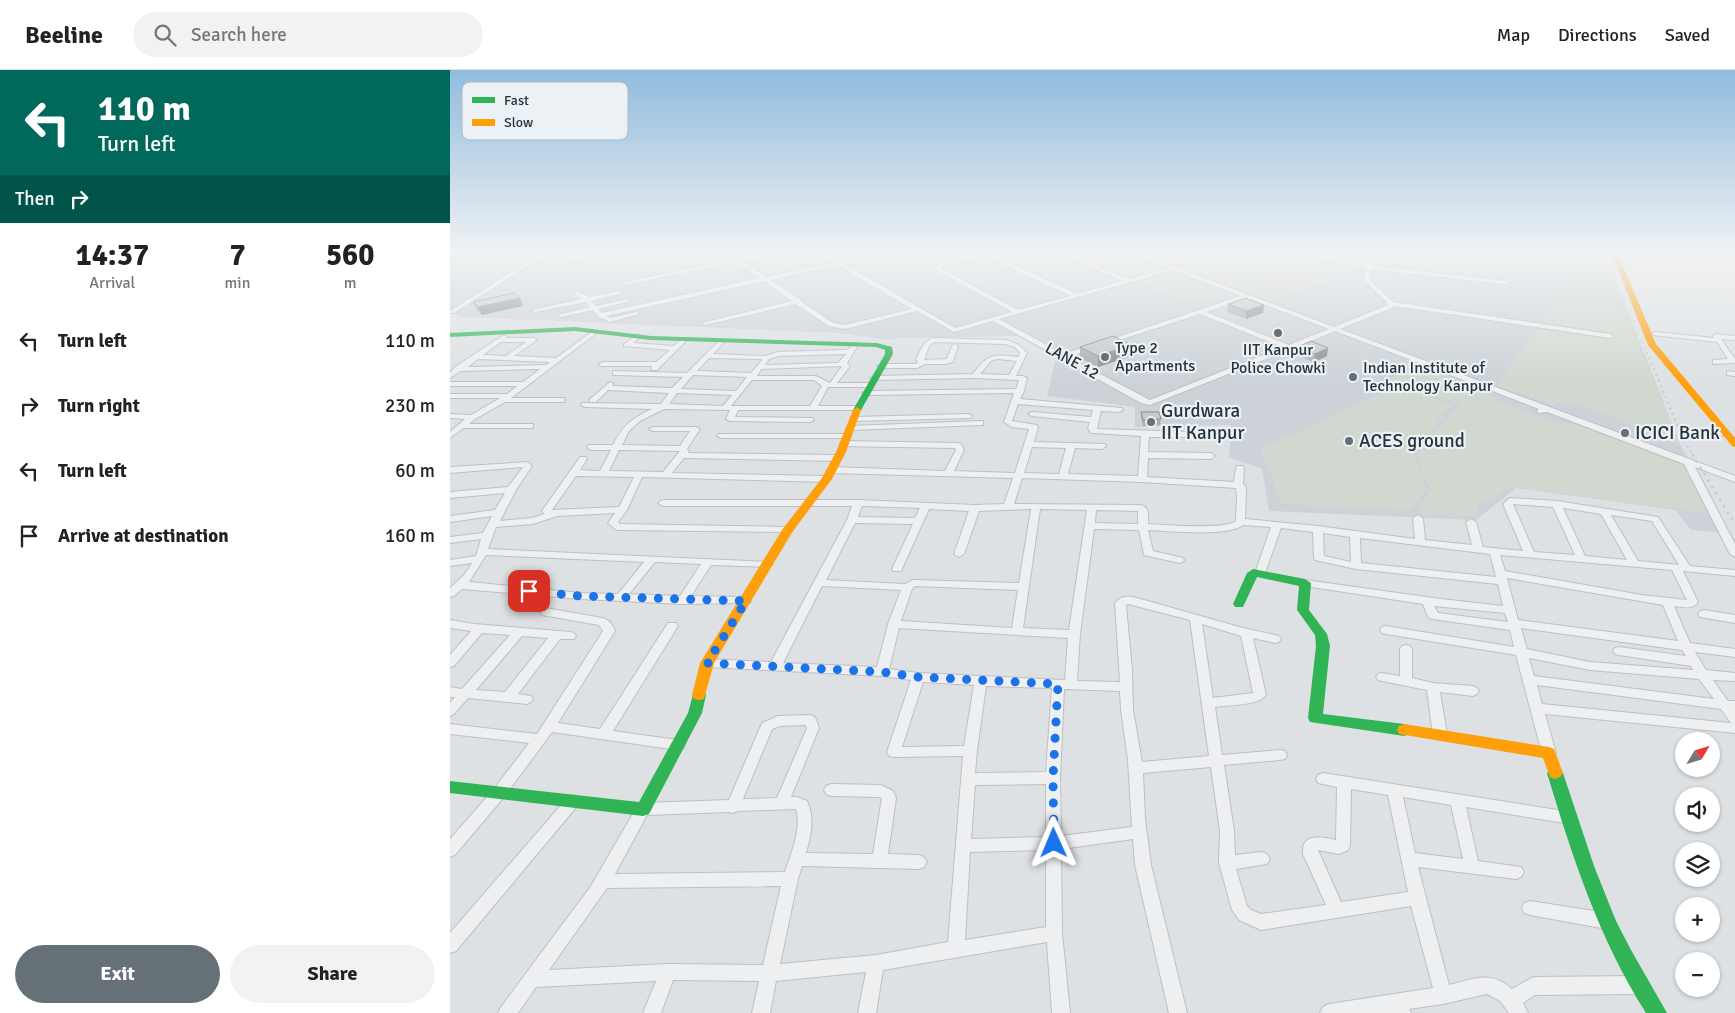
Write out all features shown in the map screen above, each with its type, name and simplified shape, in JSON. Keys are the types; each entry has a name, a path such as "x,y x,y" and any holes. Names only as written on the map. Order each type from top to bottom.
{"main road":[{"path":"1632,296 1652,345 1730,433"},
{"path":"1639,296 1660,345 1730,433 1735,444"},
{"path":"450,335 505,336 575,329 638,336 853,348 877,345 889,349 889,354 858,408 838,458 829,475 788,530 707,663 695,713 642,809 450,787"},
{"path":"1239,604 1253,573 1305,583 1303,610 1320,634 1323,646 1315,718 1440,734 1549,753 1575,839 1607,921 1638,985 1657,1013"}],"street":[{"path":"452,312 476,296"},
{"path":"582,296 587,299 600,315 610,320 636,314"},
{"path":"535,310 601,296"},
{"path":"600,315 687,296"},
{"path":"792,296 831,325 840,327 918,309"},
{"path":"896,296 954,330 1077,296"},
{"path":"987,296 1017,312"},
{"path":"1063,356 1247,296 1501,393 1506,400 1527,409 1548,410 1735,479"},
{"path":"1383,296 1390,303 1610,336"},
{"path":"561,315 628,301"},
{"path":"705,323 799,301"},
{"path":"1201,312 1292,348 1383,311 1392,306 1390,303"},
{"name":"LANE 12","path":"994,319 1144,402 1150,403 1292,348"},
{"path":"450,436 472,417 506,398 595,332"},
{"path":"1655,334 1717,340"},
{"path":"450,376 505,336 534,340 507,358"},
{"path":"638,336 626,345 676,348"},
{"path":"1716,362 1733,361 1715,337 1735,338"},
{"path":"648,373 685,339"},
{"path":"922,362 920,360 926,346 928,342 933,340 1006,342 1022,350 1021,359 1012,378"},
{"path":"603,474 625,430 637,419 664,406 675,390 722,341"},
{"path":"881,366 916,366 922,362 948,361 954,346"},
{"path":"709,356 764,358 778,354 853,348"},
{"path":"843,363 853,348"},
{"path":"476,357 557,360"},
{"path":"725,408 753,376 766,359 764,358"},
{"path":"975,376 990,358 1021,359"},
{"path":"760,367 843,363"},
{"path":"813,408 829,385 846,366 843,363"},
{"path":"603,364 658,364"},
{"path":"458,369 547,367"},
{"path":"593,400 617,375 648,373 816,378 829,385 1020,390"},
{"path":"870,385 975,376 1024,379 1008,422 1015,425 1034,427 1008,507"},
{"path":"450,384 525,384"},
{"path":"606,388 738,393"},
{"path":"1488,388 1506,390 1540,402 1550,407 1557,414"},
{"path":"450,396 561,400"},
{"path":"1016,401 1119,410"},
{"path":"1047,415 1052,404"},
{"path":"585,405 858,408"},
{"path":"735,408 730,419 810,420"},
{"path":"1098,408 1092,428 1094,430 1145,434 1218,435"},
{"path":"1032,414 1094,420"},
{"path":"450,416 472,417"},
{"path":"848,432 968,416"},
{"path":"721,436 848,432 980,423"},
{"path":"461,426 530,426"},
{"path":"653,429 696,429 683,452 665,476"},
{"path":"1705,431 1730,433"},
{"path":"848,432 958,446 960,450 948,473"},
{"path":"1142,478 1145,434"},
{"path":"1030,444 1102,446"},
{"path":"1063,476 1071,445"},
{"path":"591,447 838,458"},
{"path":"1144,455 1211,456"},
{"path":"553,514 547,510 583,459"},
{"path":"1686,462 1735,554"},
{"path":"450,470 525,464 528,466 497,513 487,535 482,556 450,594"},
{"path":"1238,485 1240,468"},
{"path":"574,473 639,476 948,473 1142,478 1238,485 1242,487 1240,522"},
{"path":"639,476 622,510 613,523 618,527 788,530"},
{"path":"450,495 511,490"},
{"path":"1318,529 1319,558 1356,566 1549,580 1586,589 1667,602 1690,604 1693,602 1681,568 1655,519 1557,504 1516,500 1509,502 1530,554"},
{"path":"663,502 858,504 975,508 1036,506 1141,508 1144,510 1143,528 1148,553 1179,560"},
{"path":"775,666 820,583 852,520 858,504"},
{"path":"1557,504 1581,558"},
{"path":"1017,632 1036,506"},
{"path":"897,569 925,507"},
{"path":"1061,1013 1054,933 1053,778 1064,684 1074,634 1092,507"},
{"path":"959,554 975,508"},
{"path":"492,524 533,521 553,514 622,510"},
{"path":"1604,511 1634,564"},
{"path":"450,519 497,513"},
{"path":"1418,518 1420,542"},
{"path":"852,520 918,521"},
{"path":"1240,522 1318,529 1494,551 1735,573"},
{"path":"1089,526 1216,529 1236,526 1240,522"},
{"path":"1471,522 1478,548"},
{"path":"1260,573 1277,525"},
{"path":"1355,534 1356,566"},
{"path":"450,540 487,535"},
{"path":"1494,551 1549,753"},
{"path":"450,564 482,556 652,559 768,564"},
{"path":"621,598 652,559"},
{"path":"682,600 708,562"},
{"path":"820,583 907,587"},
{"path":"1305,583 1427,601 1510,610"},
{"path":"460,584 580,596 746,601"},
{"path":"882,672 894,624 909,584 1024,587"},
{"path":"1178,1013 1143,865 1136,768 1127,710 1121,602 1133,600 1246,633 1275,639"},
{"path":"1427,601 1432,614 1436,616 1604,634 1735,653"},
{"path":"1667,602 1686,647 1702,674 1731,706 1735,719"},
{"path":"450,850 499,792 549,727 609,629 602,622 546,612"},
{"path":"1704,614 1735,618"},
{"path":"1195,618 1227,831 1227,863 1236,902 1240,910 1261,922 1417,898"},
{"path":"450,624 570,636"},
{"path":"894,624 1074,634"},
{"path":"604,734 672,626"},
{"path":"450,663 480,628"},
{"path":"1386,630 1521,652 1590,666 1735,677"},
{"path":"450,711 519,632"},
{"path":"1207,703 1253,698 1260,695 1246,633"},
{"path":"508,698 557,635"},
{"path":"1406,649 1406,682"},
{"path":"1619,652 1695,662"},
{"path":"707,663 882,672 918,677 981,681 1126,687"},
{"path":"918,677 894,752 970,751"},
{"path":"1382,677 1433,687 1473,691"},
{"path":"1529,680 1731,706"},
{"path":"956,949 970,751 981,681"},
{"path":"1433,687 1440,734"},
{"path":"450,692 527,699"},
{"path":"1537,708 1735,728"},
{"path":"733,807 767,726 778,721 810,720 813,724 812,728 781,804"},
{"path":"549,727 678,744"},
{"path":"450,729 538,739"},
{"path":"1136,768 1280,755"},
{"path":"969,779 1053,778"},
{"path":"1322,779 1570,818"},
{"path":"1336,909 1310,854 1310,847 1316,842 1339,847 1343,845 1344,782"},
{"path":"832,790 888,794 879,861"},
{"path":"1394,790 1417,898 1443,995"},
{"path":"1457,800 1472,867"},
{"path":"450,945 573,801"},
{"path":"507,1013 603,881 642,809 733,807 797,803 802,805 805,820 761,1013"},
{"path":"963,846 1054,843 1140,832"},
{"path":"797,859 919,862"},
{"path":"1227,863 1262,859"},
{"path":"1409,859 1516,872"},
{"path":"603,881 790,880"},
{"path":"1530,908 1607,921"},
{"path":"533,979 668,972 770,973 876,963 1054,933"},
{"path":"867,1013 876,963"},
{"path":"652,1013 668,972"},
{"path":"1329,1013 1399,1008 1443,995 1488,985 1503,990 1515,1007 1533,986 1638,985"}],"shaded area":[{"name":"Indian Institute of Technology Kanpur","path":"450,296 1621,296 1680,444 1728,533 1691,530 1675,510 1516,488 1476,520 1269,511 1262,469 1229,457 1231,425 1135,427 1135,407 1047,396 1056,358 1019,336 898,338 889,340 840,333 460,317 450,312"},
{"path":"1173,296 1218,296 1192,304"},
{"path":"1256,296 1285,296 1270,301"},
{"path":"1560,296 1618,296 1680,444 1661,439 1613,417 1569,402 1553,405 1497,386"},
{"path":"1417,367 1493,396 1500,402 1556,423 1579,424 1689,465 1711,514 1508,486 1501,494 1479,505 1477,516 1413,515 1432,489 1423,477 1417,451 1460,405 1389,380"},
{"name":"ACES ground","path":"1400,384 1452,405 1413,450 1426,489 1412,511 1281,504 1261,449"}],"building":[{"path":"500,296 518,296 520,298 478,307 473,302"},
{"path":"1245,298 1264,305 1246,311 1228,304"},
{"path":"1113,336 1131,345 1098,356 1080,347"},
{"path":"1311,341 1328,348 1315,354 1298,347"},
{"path":"1141,412 1159,412 1161,419 1143,420"}],"railway":[{"path":"1623,296 1642,342"},
{"path":"1642,341 1684,441 1693,455"},
{"path":"1692,454 1735,524"}],"traffic: fast":[{"path":"450,335 575,329 651,338 877,345 889,349 889,354 857,410"},
{"path":"1239,604 1253,573 1305,583 1303,610 1321,634 1323,646 1315,718 1404,730"},
{"path":"450,787 643,809 695,713 699,695"},
{"path":"1555,773 1597,897 1624,957 1657,1013"}],"traffic: slow":[{"path":"1632,296 1652,345 1735,444"},
{"path":"699,695 707,663 788,530 827,479 841,452 857,410"},
{"path":"1404,730 1549,753 1555,773"}],"place":[{"name":"IIT Kanpur Police Chowki","path":"1278,333"},
{"name":"Type 2 Apartments","path":"1105,357"},
{"name":"Indian Institute of Technology Kanpur","path":"1353,377"},
{"name":"Gurdwara IIT Kanpur","path":"1151,422"},
{"name":"ICICI Bank","path":"1625,433"},
{"name":"ACES ground","path":"1349,441"}],"route":[{"path":"529,591 580,596 746,601 707,663 882,672 918,677 981,681 1058,684 1053,778 1054,843"}]}
